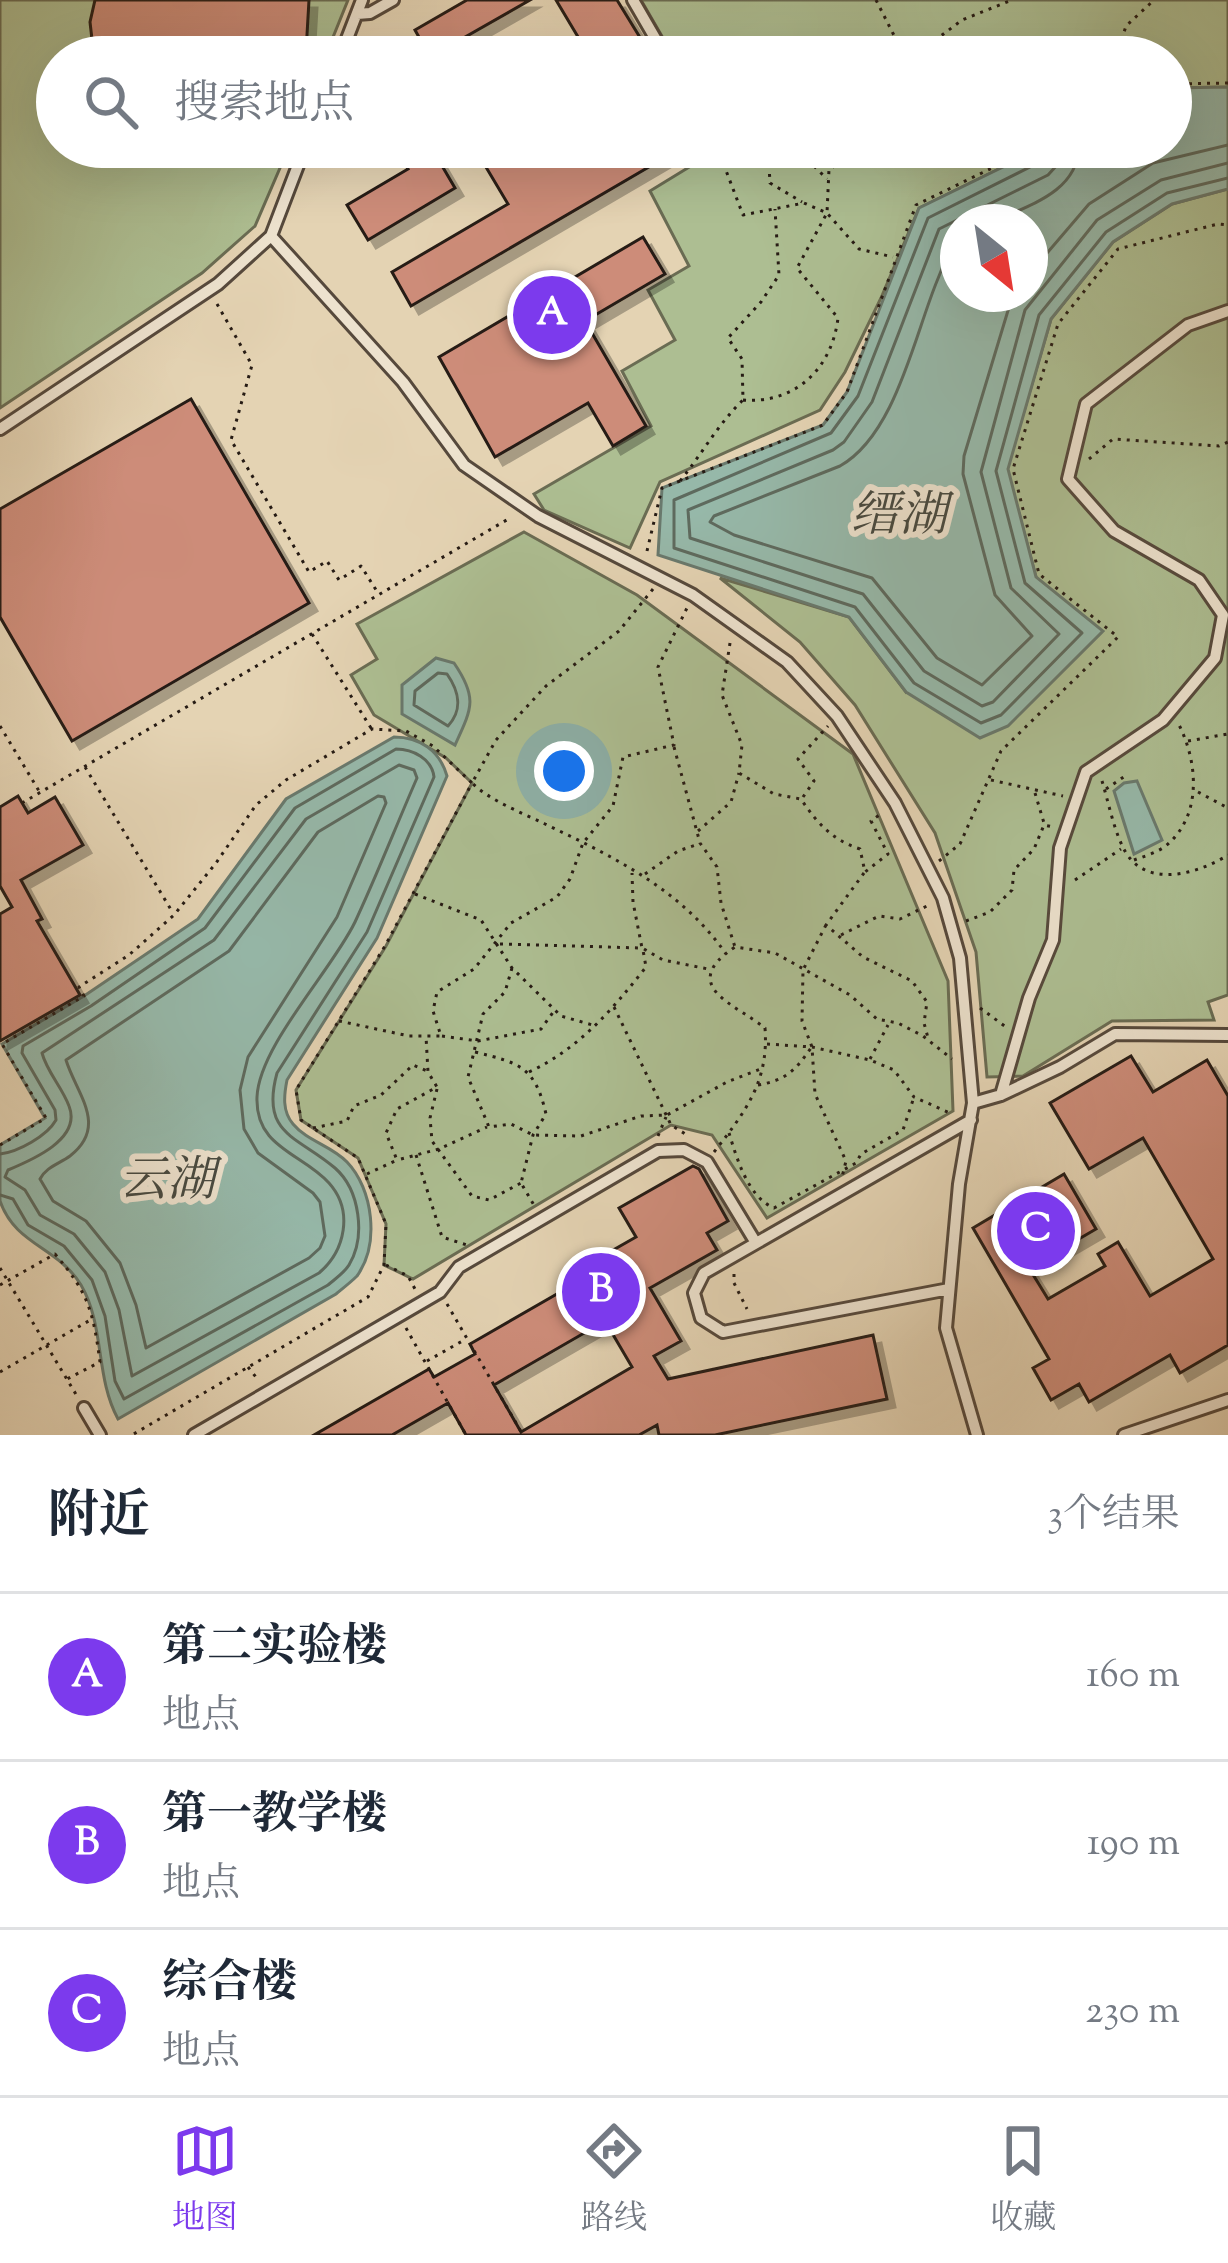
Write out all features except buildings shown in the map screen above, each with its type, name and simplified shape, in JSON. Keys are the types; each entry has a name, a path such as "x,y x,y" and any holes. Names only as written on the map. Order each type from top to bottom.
{"lane":[{"path":"348,36 362,0"},
{"path":"357,14 370,14 393,0"},
{"path":"633,0 654,36"},
{"path":"0,429 208,290 271,236 297,168"},
{"path":"271,236 403,382 464,465 527,508 693,595 787,662 837,716 895,803 943,898 960,958 973,1102 959,1184 946,1328 977,1435"},
{"path":"1001,1095 1029,998 1053,940 1060,848 1086,772 1163,720 1215,658 1223,615 1199,580 1114,531 1068,478 1086,404 1189,326 1228,311"},
{"path":"973,1102 1001,1095 1060,1067 1115,1034 1228,1035"},
{"path":"949,1288 723,1332 701,1318 694,1293 704,1273 971,1120"},
{"path":"194,1435 440,1292 459,1267 658,1151 685,1150 707,1162 756,1243"},
{"path":"1124,1435 1228,1400"},
{"path":"84,1408 100,1435"}],"path":[{"path":"876,0 894,36"},
{"path":"941,36 962,20 1012,0"},
{"path":"1123,36 1126,26 1154,0"},
{"path":"1192,84 1228,83"},
{"path":"725,168 743,215 804,203"},
{"path":"769,168 770,183 826,213 859,249 895,257"},
{"path":"815,168 828,181"},
{"path":"743,400 762,402 794,390 823,365 835,344 838,318 797,268 826,213 831,168"},
{"path":"643,568 662,488 823,425 847,392 916,205 992,168"},
{"path":"679,482 723,419 743,400 742,359 728,338 778,275 775,209"},
{"path":"930,869 960,844 1001,751 1118,637 1039,574 1013,469 1058,324 1118,249 1228,225"},
{"path":"208,290 252,364 231,440 309,572 327,561 339,580 361,566 380,594"},
{"path":"1068,478 1113,439 1219,446 1228,442"},
{"path":"22,802 527,508"},
{"path":"131,1435 368,1297 384,1264 386,1224 358,1158 301,1120 296,1090 414,893 496,740 546,686 619,631 662,578"},
{"path":"693,595 658,667 700,843 717,867 721,903 735,947"},
{"path":"697,832 731,802 740,773 742,745 722,695 733,624"},
{"path":"312,634 372,729"},
{"path":"801,799 814,781 798,759 837,716"},
{"path":"0,726 40,792"},
{"path":"0,1145 46,1118 2,1044 84,996 79,987 129,955 174,914 256,805 286,780 372,729 406,731 434,746 483,794 644,875 705,923 726,954"},
{"path":"1132,861 1166,847 1177,834 1195,791 1188,741 1228,734"},
{"path":"441,1036 433,1011 437,992 474,969 511,923 557,897 570,879 583,843 613,806 623,757 674,746"},
{"path":"1097,764 1123,848 1132,861 1160,875 1187,874 1228,855"},
{"path":"85,766 174,914"},
{"path":"740,773 774,794 801,799 816,822 842,844 860,849 865,872"},
{"path":"1105,790 1128,774"},
{"path":"988,780 1077,799"},
{"path":"951,927 990,912 1012,890 1015,870 1034,849 1044,825 1034,790"},
{"path":"1195,791 1228,808"},
{"path":"838,1196 846,1161 815,1094 812,1047 802,1022 803,970 826,925 865,872 888,854 871,820 895,803"},
{"path":"1044,825 1066,829"},
{"path":"644,875 678,851 700,843"},
{"path":"1058,885 1082,879 1123,848"},
{"path":"529,1072 560,1057 596,1026 646,967 632,870"},
{"path":"414,893 482,920 512,968 561,1016 596,1026"},
{"path":"839,936 879,916 900,920 943,898"},
{"path":"826,925 863,957 912,981 927,1002 924,1023 929,1041"},
{"path":"498,944 642,948 663,960 712,970"},
{"path":"719,1146 758,1084 766,1043 765,1028 724,1004 713,989 712,970 735,947 775,953 850,995 877,1019 929,1041 972,1083"},
{"path":"489,1126 467,1077 483,1014 505,992 512,968"},
{"path":"964,996 1019,1036"},
{"path":"614,1007 671,1125 699,1143"},
{"path":"339,1022 409,1036 478,1041 541,1029 555,1010"},
{"path":"870,1060 890,1022"},
{"path":"426,1034 428,1072 437,1088 430,1118 432,1141 472,1196 489,1200 521,1183"},
{"path":"766,1043 870,1060 894,1070 914,1097 971,1120"},
{"path":"758,1084 782,1080 794,1072 812,1047"},
{"path":"475,1052 512,1061 529,1072 540,1090 546,1114 533,1135 521,1183 542,1219"},
{"path":"313,1128 347,1121 354,1106 381,1095 413,1065 428,1072"},
{"path":"365,1175 489,1126 511,1124 533,1135 581,1136 641,1116 667,1115 764,1067"},
{"path":"397,1160 386,1133 397,1109 437,1088"},
{"path":"729,1133 738,1162 761,1202 773,1208 856,1163 861,1154 903,1130 914,1097"},
{"path":"416,1155 442,1237 466,1243 474,1258"},
{"path":"0,1285 56,1254 82,1286 94,1318 100,1362 67,1379"},
{"path":"735,1256 734,1283 743,1305 760,1324"},
{"path":"384,1264 408,1276 422,1302"},
{"path":"0,1268 84,1408"},
{"path":"440,1292 523,1435"},
{"path":"399,1316 466,1435"},
{"path":"0,1372 94,1318"},
{"path":"425,1362 467,1338"}],"shaded area":[{"path":"0,0 348,0 333,36 36,36 36,168 280,168 255,226 202,273 0,408"},
{"path":"641,0 1228,0 1228,87 1192,88 1192,36 662,36"},
{"path":"688,168 1001,168 919,208 845,372 820,410 660,482 630,548 544,510 534,494 651,426 622,371 675,340 648,290 689,266 650,191"},
{"path":"1228,189 1228,995 1208,1002 1214,1020 1112,1021 1023,1076 987,1077 976,952 935,833 855,705 800,642 720,578 849,617 906,692 1036,577 1007,469 1051,319 1113,242 1172,204"},
{"path":"524,532 637,595 853,754 948,981 953,1111 767,1218 712,1135 671,1125 413,1279 384,1265 386,1224 358,1158 301,1120 296,1090 386,946 472,783 446,758 374,715 351,675 377,659 357,624"}],"water":[{"name":"缙湖","path":"1228,87 1228,189 1172,204 1113,242 1051,319 1008,469 1036,577 1103,631 1008,726 980,738 906,692 849,617 658,555 662,488 823,425 847,392 919,208 1001,168 1192,168 1192,88"},
{"path":"436,658 454,663 467,685 470,703 455,745 402,714 402,685"},
{"name":"云湖","path":"394,737 428,747 447,776 377,938 287,1080 285,1097 293,1124 341,1156 363,1187 371,1233 364,1263 336,1294 118,1419 106,1386 94,1317 81,1285 61,1262 16,1227 0,1201 0,1145 45,1118 2,1044 84,996 198,919 286,799"},
{"path":"1137,781 1162,840 1134,854 1114,791"}],"place":[{"name":"第二实验楼","path":"552,315"},
{"name":"综合楼","path":"1036,1231"},
{"name":"第一教学楼","path":"601,1292"}]}
